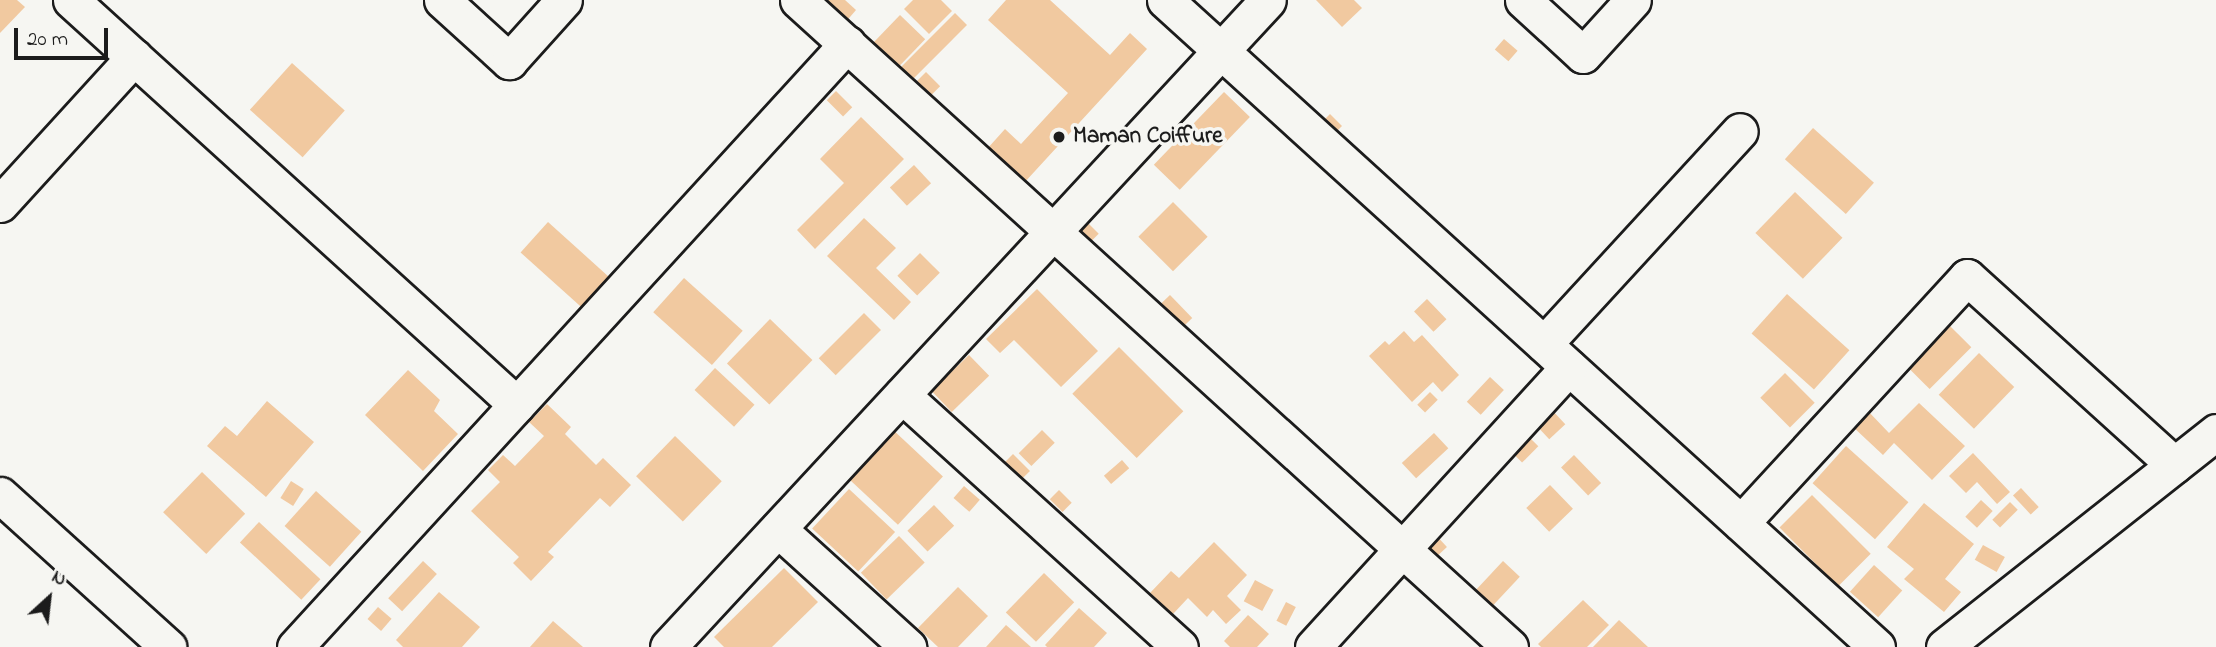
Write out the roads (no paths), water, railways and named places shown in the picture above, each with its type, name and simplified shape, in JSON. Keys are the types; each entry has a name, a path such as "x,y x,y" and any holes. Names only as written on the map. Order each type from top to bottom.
{"street":[{"path":"71,0 517,405"},
{"path":"442,0 509,61 564,0"},
{"path":"798,0 1510,647"},
{"path":"1165,0 1741,523 1866,643"},
{"path":"668,647 1268,0"},
{"path":"1522,0 1583,55 1633,0"},
{"path":"295,647 847,44"},
{"path":"0,204 134,57"},
{"path":"1313,647 1403,550 1740,131"},
{"path":"1741,523 1967,277 2174,465"},
{"path":"902,395 1180,647"},
{"path":"1944,647 2216,432"},
{"path":"0,495 167,647"},
{"path":"778,529 908,647"}],"place":[{"name":"Maman Coiffure","path":"1059,137"}]}
